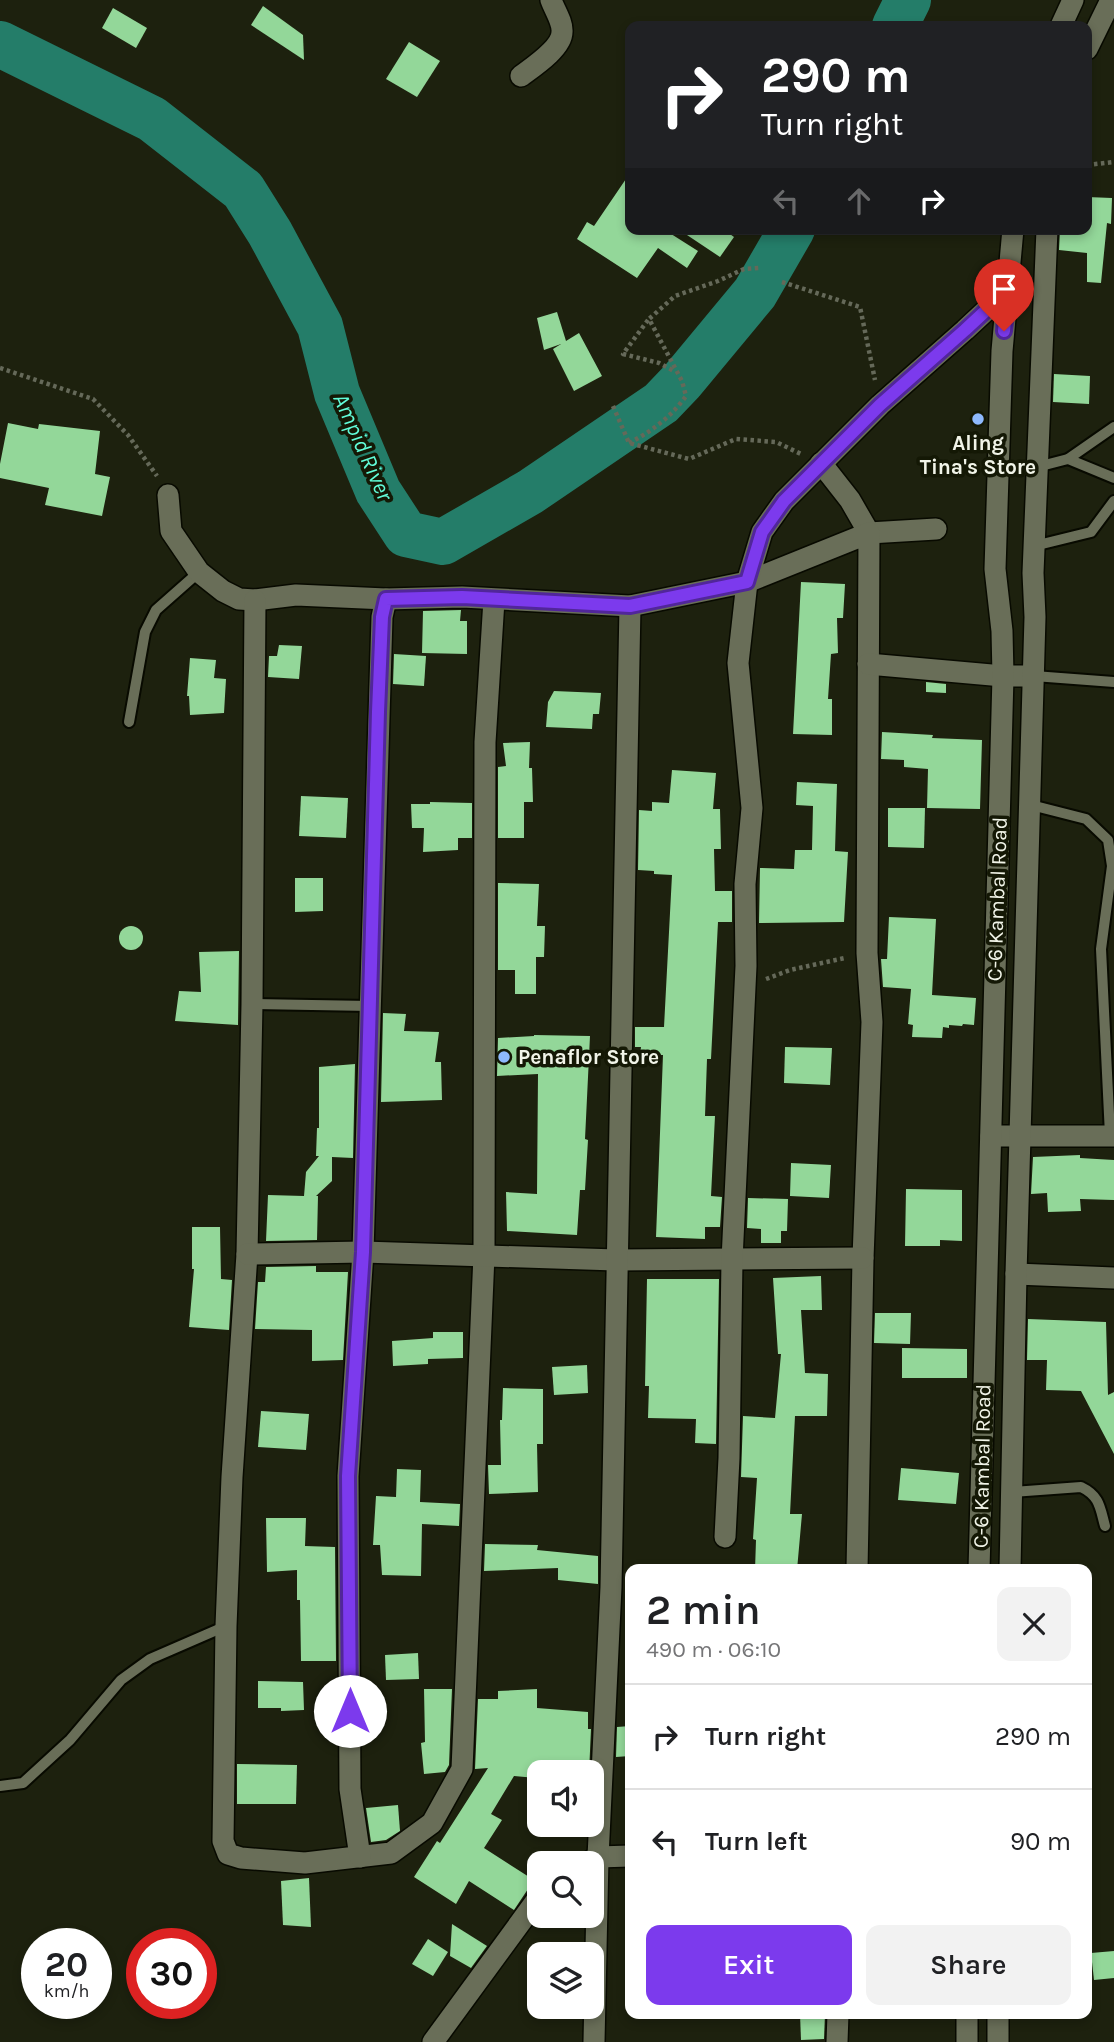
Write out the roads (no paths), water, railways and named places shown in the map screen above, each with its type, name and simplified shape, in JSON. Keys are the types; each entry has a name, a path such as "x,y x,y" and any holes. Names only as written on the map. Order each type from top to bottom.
{"street":[{"path":"521,76 557,46 561,38 563,29 551,0"},
{"path":"1063,21 1073,0"},
{"path":"1092,39 1111,0"},
{"name":"C-6 Kambal Road","path":"979,1564 1003,676 1002,631 995,569 1002,351 1013,235"},
{"name":"C-6 Kambal Road","path":"1010,1564 1016,1274 1031,805 1034,546 1047,235"},
{"path":"725,1537 732,1260 746,966 745,884 752,808 738,663 747,582 762,532 784,501 880,405 1008,290"},
{"path":"821,463 850,500 869,533 867,953 872,1022 863,1258 857,1564"},
{"path":"168,495 171,531 199,572 223,591 239,599 255,600 296,595 386,599 462,597 630,606 747,582 869,533 936,528"},
{"path":"360,1857 350,1790 348,1476 363,1252 378,721 382,617 386,599"},
{"path":"255,600 247,1254 232,1477 226,1626 223,1841 228,1854 241,1858 305,1863 391,1853 432,1823 462,1769 484,1255 485,742 495,600"},
{"path":"593,1851 611,1587 630,606"},
{"path":"868,664 1003,676 1034,676"},
{"path":"991,1136 1112,1136"},
{"path":"247,1254 363,1252 616,1260 863,1258"},
{"path":"1016,1274 1114,1278"},
{"path":"604,1859 625,1857"},
{"path":"433,2042 527,1913"},
{"path":"593,1928 594,2042"},
{"path":"838,2019 838,2042"},
{"path":"967,2019 967,2042"},
{"path":"998,2019 998,2042"}],"lane":[{"path":"1037,467 1068,459 1114,427"},
{"path":"1068,459 1114,478"},
{"path":"1034,546 1091,532 1114,501"},
{"path":"129,722 145,632 156,610 199,572"},
{"path":"1034,676 1114,682"},
{"path":"1031,805 1086,819 1108,840 1112,866 1101,948 1112,1136"},
{"path":"252,1004 370,1006"},
{"path":"1012,1492 1081,1487 1097,1498 1105,1526"},
{"path":"0,1786 23,1783 70,1740 121,1680 150,1659 226,1626"}],"waterway":[{"name":"Ampid River","path":"898,21 908,0"},
{"name":"Ampid River","path":"0,44 152,119 243,190 270,233 320,326 337,393 378,491 406,534 443,542 530,492 661,403 755,293 789,235"}],"place":[{"name":"Aling Tina's Store","path":"978,419"},
{"name":"Penaflor Store","path":"504,1057"}]}
